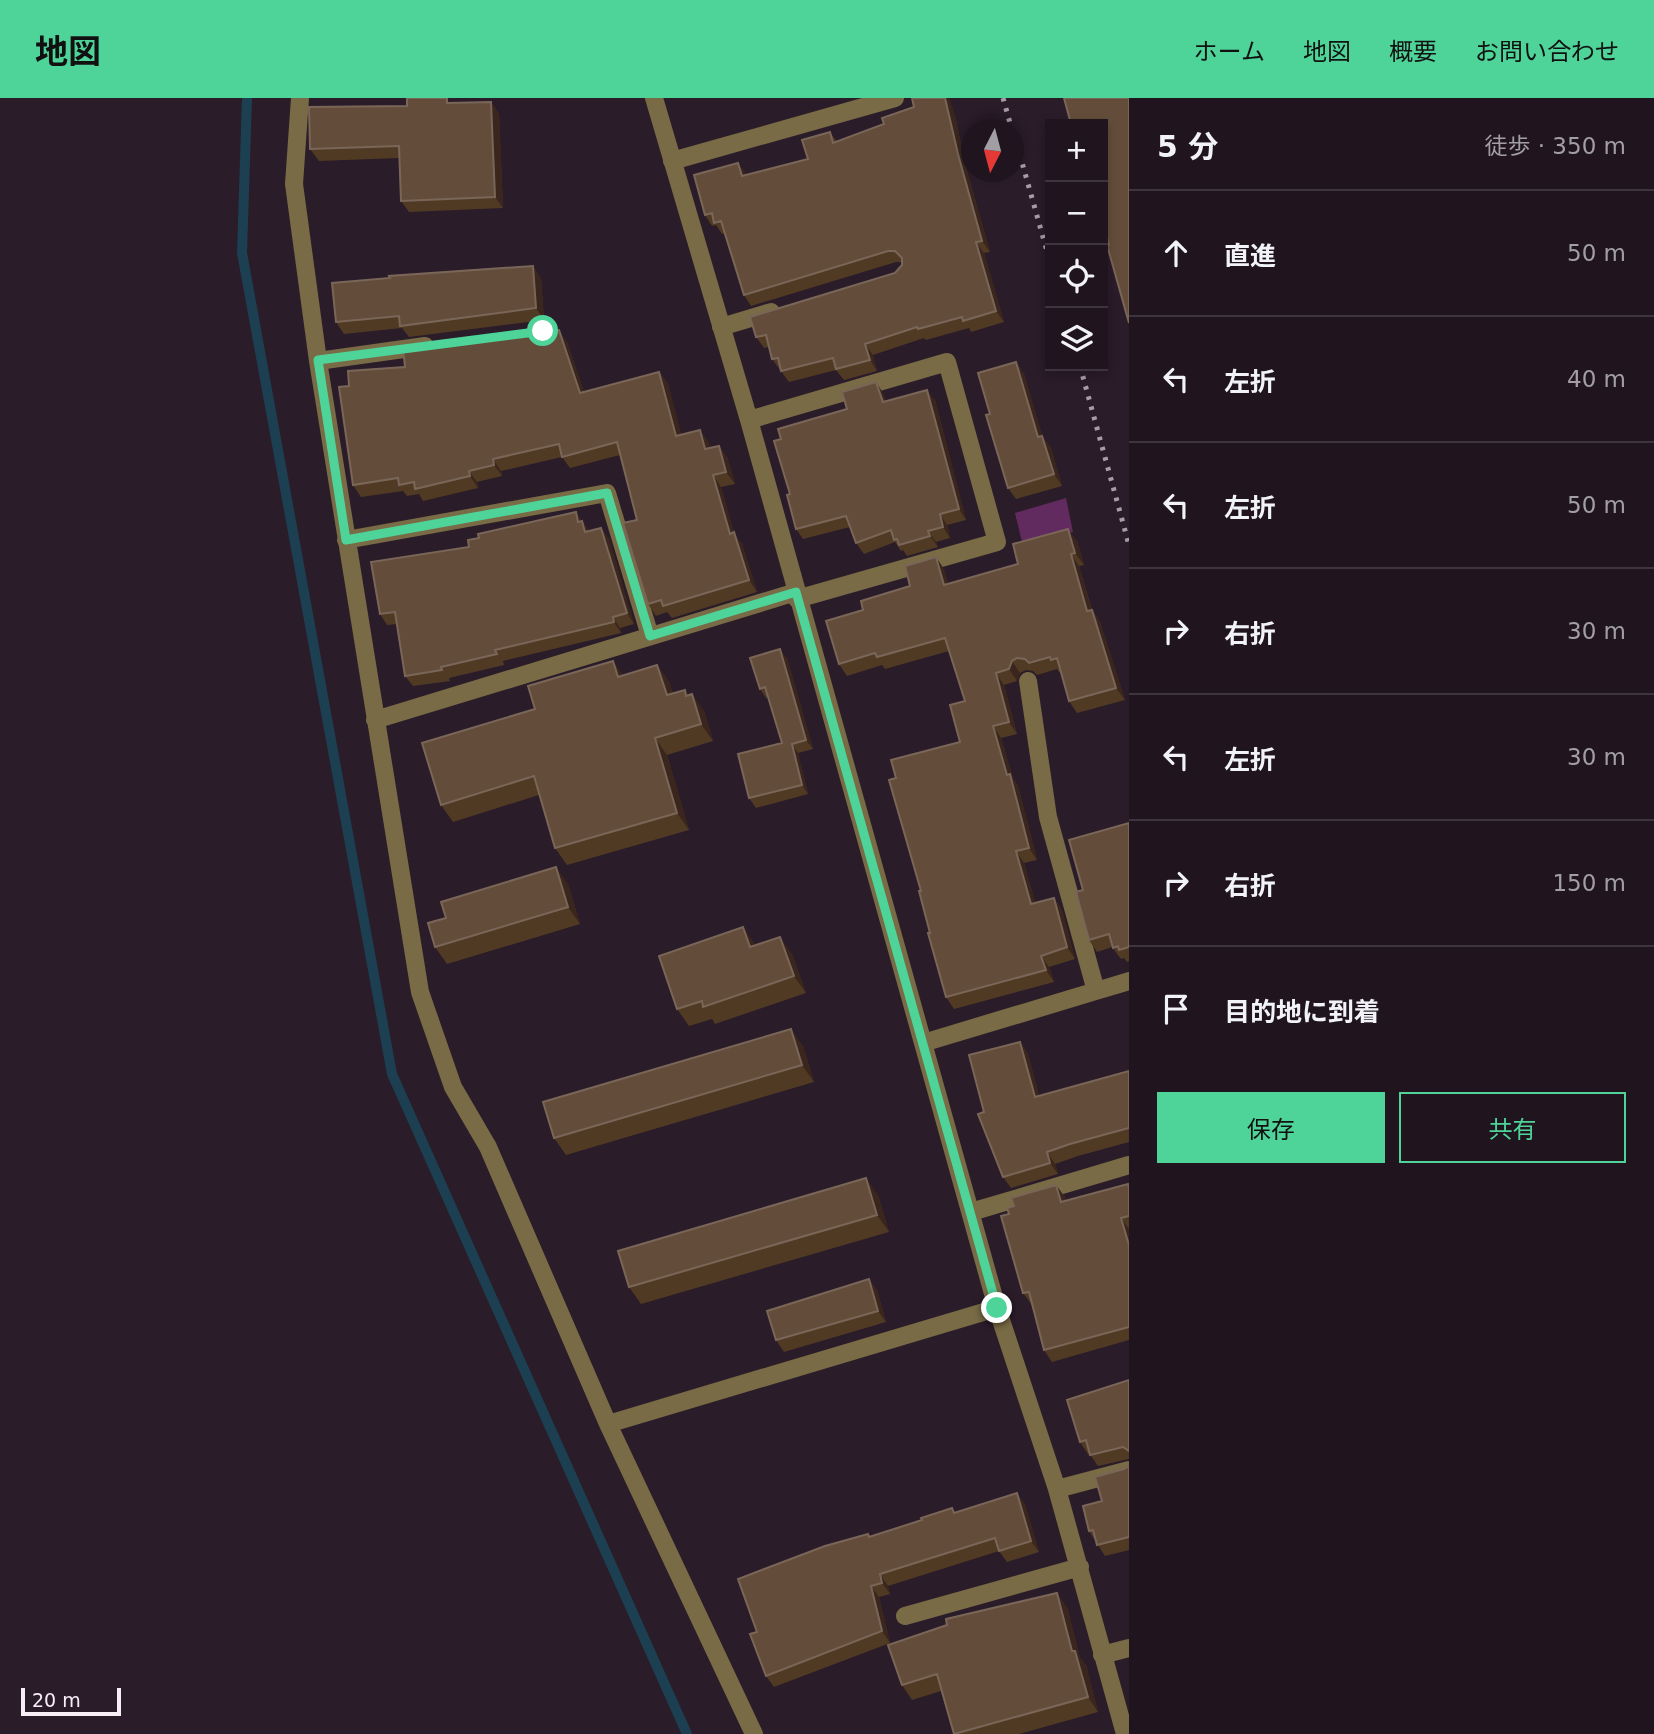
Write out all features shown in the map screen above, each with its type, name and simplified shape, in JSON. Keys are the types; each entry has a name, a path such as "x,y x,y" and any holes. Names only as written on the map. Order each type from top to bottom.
{"street":[{"path":"300,98 295,184 318,360 420,992 453,1087 488,1147 608,1424 754,1734"},
{"path":"654,98 748,420 997,1308 1057,1489 1125,1734"},
{"path":"672,161 895,98"},
{"path":"721,327 785,308"},
{"path":"318,360 437,345"},
{"path":"375,720 650,636 997,542 947,362 748,420"},
{"path":"346,540 607,493 650,636"},
{"path":"1028,681 1048,817 1096,991"},
{"path":"923,1043 1129,981"},
{"path":"971,1212 1129,1165"},
{"path":"608,1424 997,1308"},
{"path":"1057,1489 1129,1470"},
{"path":"905,1616 1080,1567"},
{"path":"1102,1655 1129,1648"}],"shaded area":[{"path":"1066,498 1073,532 1023,546 1015,513"}],"building":[{"path":"407,98 447,98 447,103 491,102 495,197 401,201 399,146 310,149 309,107 407,106"},
{"path":"912,98 945,98 961,165 961,182 966,182 982,241 976,242 996,311 963,321 962,317 918,329 917,327 865,344 870,360 836,369 833,358 781,371 778,358 772,359 766,335 756,337 750,317 895,273 902,265 902,258 895,251 888,251 744,295 721,221 714,223 712,213 705,215 694,175 738,163 742,176 808,159 802,140 830,132 833,143 884,124 882,118 914,107"},
{"path":"1064,98 1129,98 1129,323 1108,249 1108,119 1070,119"},
{"path":"533,266 536,308 400,326 399,316 336,322 332,283 390,278 389,276"},
{"path":"538,330 539,337 559,330 580,393 659,372 676,436 700,430 705,449 719,446 726,472 713,475 730,534 734,532 749,580 663,606 661,600 648,604 623,523 637,520 617,442 562,457 559,444 493,459 494,465 469,471 470,476 415,489 414,482 399,485 398,478 353,485 339,387 349,386 348,371 405,367 403,348"},
{"path":"1016,362 1038,437 1042,436 1054,474 1008,488 986,415 990,414 978,373"},
{"path":"876,382 883,402 927,390 959,509 940,514 943,527 928,531 930,536 899,545 891,530 856,543 846,516 796,529 787,495 790,494 774,441 781,439 778,429 847,409 842,392"},
{"path":"576,512 578,522 582,521 585,532 601,528 627,613 613,617 614,622 495,650 497,654 441,667 442,670 405,676 395,612 380,614 371,562 469,547 468,540 479,538 478,534"},
{"path":"1068,529 1075,553 1071,554 1087,611 1092,610 1116,688 1069,701 1057,658 1051,660 1050,657 1029,663 1025,659 1017,658 1012,661 1009,669 996,673 1009,722 993,726 1007,775 1010,774 1029,848 1016,851 1031,904 1054,898 1067,947 1041,956 1046,970 946,997 928,933 921,891 889,780 896,778 891,760 960,742 950,705 965,701 945,638 877,657 875,653 839,664 826,621 863,610 861,601 910,586 905,566 936,557 944,585 1018,564 1013,544"},
{"path":"780,649 806,740 792,744 802,785 749,798 738,754 782,743 765,687 760,689 750,658"},
{"path":"613,661 618,677 657,665 667,695 685,690 686,696 692,694 701,724 655,738 677,813 555,848 534,776 441,805 422,743 535,709 528,686"},
{"path":"1129,823 1129,947 1119,950 1118,946 1113,948 1109,934 1089,940 1076,892 1083,890 1069,840"},
{"path":"556,867 568,907 435,947 428,923 446,918 441,902"},
{"path":"743,927 750,947 780,937 794,976 703,1007 702,1001 677,1009 659,956"},
{"path":"791,1029 802,1065 554,1138 543,1102"},
{"path":"1020,1042 1035,1097 1129,1071 1129,1128 1047,1152 1050,1163 1003,1177 978,1114 984,1112 969,1055"},
{"path":"866,1178 877,1215 629,1287 618,1251"},
{"path":"1128,1184 1129,1216 1121,1218 1129,1245 1129,1327 1044,1350 1029,1292 1023,1293 1001,1216 1009,1214 1007,1208 1014,1206 1011,1198 1056,1185 1061,1202"},
{"path":"869,1279 878,1311 776,1340 767,1311"},
{"path":"1129,1380 1129,1451 1123,1447 1090,1455 1086,1440 1080,1442 1067,1400"},
{"path":"1129,1466 1129,1537 1097,1545 1093,1530 1089,1531 1083,1506 1102,1501 1095,1477"},
{"path":"1017,1493 1031,1541 999,1551 995,1538 880,1574 882,1583 871,1586 882,1631 766,1676 750,1634 757,1632 738,1579 825,1546 868,1534 869,1537 952,1508 954,1513"},
{"path":"1057,1593 1072,1651 1075,1651 1088,1697 954,1734 937,1674 902,1685 888,1645 947,1625 946,1619"}],"waterway":[{"path":"247,98 242,253 392,1074 687,1734"}],"railway":[{"path":"1003,98 1009,119"},
{"path":"1024,170 1045,245"},
{"path":"1081,371 1129,545"}],"route":[{"path":"543,331 318,360 346,540 607,493 650,636 796,592 997,1308"}]}
